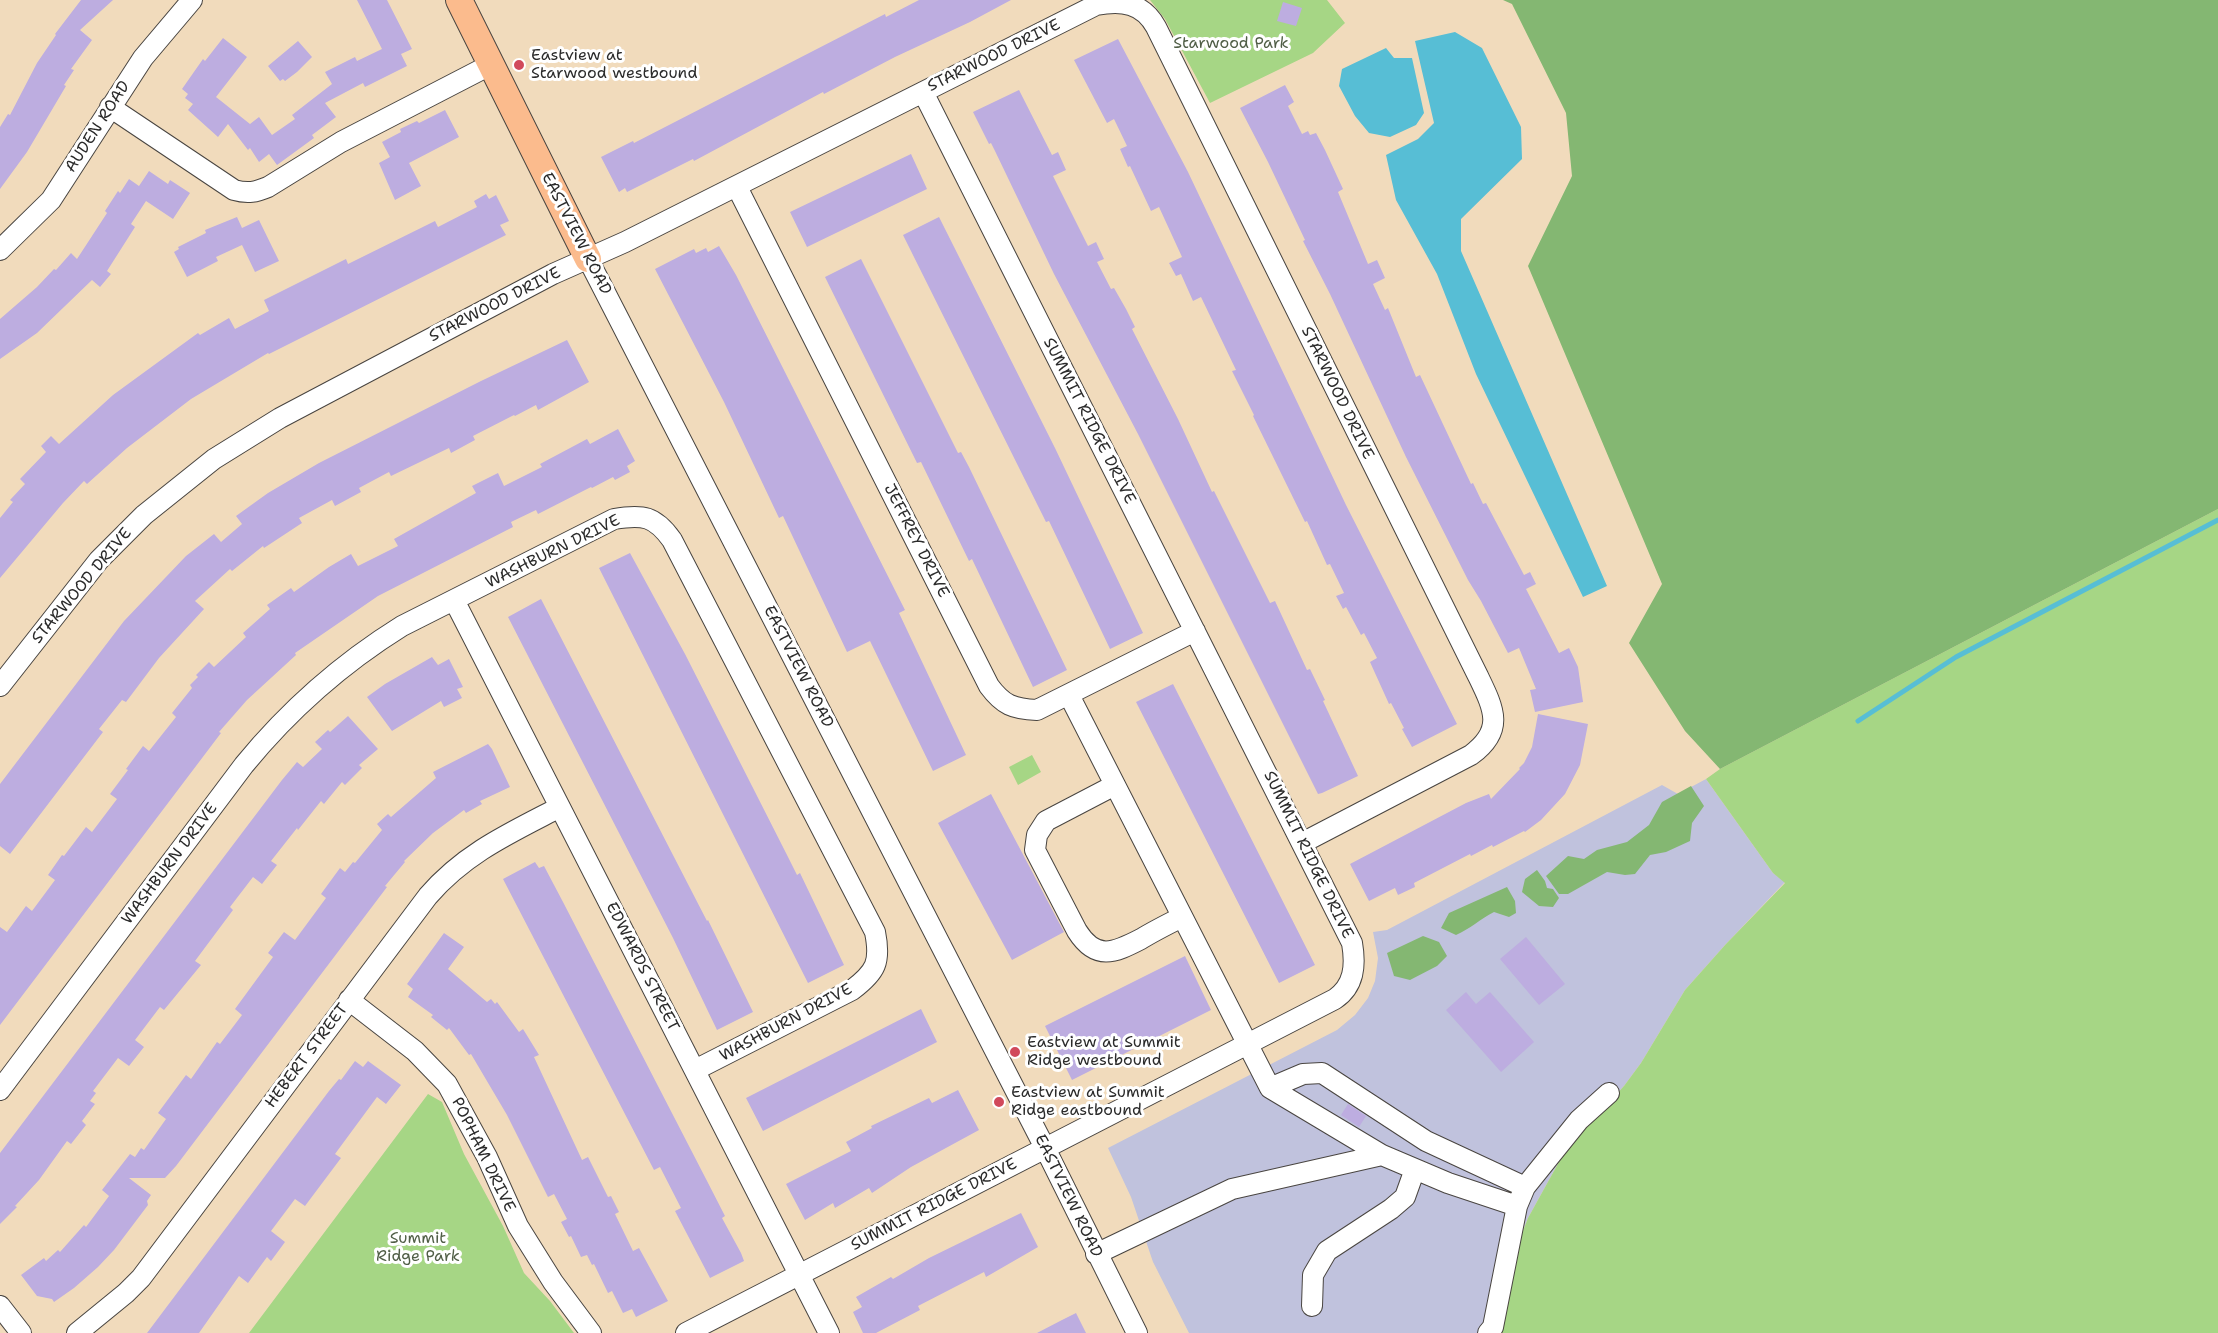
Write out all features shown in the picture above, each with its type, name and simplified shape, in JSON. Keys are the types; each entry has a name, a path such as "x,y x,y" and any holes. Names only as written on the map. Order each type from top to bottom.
{"main road":[{"name":"EASTVIEW ROAD","path":"459,0 588,259"}],"street":[{"name":"AUDEN ROAD","path":"0,250 51,200 143,58 192,0"},
{"name":"STARWOOD DRIVE","path":"0,686 99,560 144,515 191,475 245,438 553,274 626,242 1096,5 1121,0 1141,8 1150,16 1473,666 1495,718 1492,732 1484,745 1471,755 1302,843"},
{"path":"110,107 234,190 245,193 256,192 341,142 490,65"},
{"name":"SUMMIT RIDGE DRIVE","path":"686,1333 1335,999 1344,993 1351,983 1354,957 1352,944 923,92"},
{"name":"JEFFREY DRIVE","path":"737,187 989,686 998,699 1027,710 1037,710 1195,631"},
{"name":"EASTVIEW ROAD","path":"588,259 1046,1148 1096,1254 1137,1333"},
{"name":"WASHBURN DRIVE","path":"0,1090 244,765 280,723 315,689 373,644 402,626 614,519 635,516 651,519 663,527 672,540 869,922 878,950 875,967 866,979 852,990 695,1070"},
{"name":"EDWARDS STREET","path":"454,600 829,1333"},
{"path":"1069,695 1270,1088 1382,1155 1448,1183 1517,1206"},
{"path":"1115,785 1047,821 1037,835 1035,850 1077,931 1084,942 1092,948 1100,951 1117,951 1182,917"},
{"name":"HEBERT STREET","path":"77,1333 141,1278 428,896 450,872 485,846 560,807"},
{"name":"POPHAM DRIVE","path":"349,1000 415,1051 447,1084 487,1157 518,1226 553,1282 591,1333"},
{"path":"1270,1088 1303,1074 1322,1073 1426,1141 1525,1187"},
{"path":"1488,1333 1493,1327 1517,1206 1525,1187 1579,1120 1609,1093"},
{"path":"1096,1254 1232,1189 1382,1155"},
{"path":"1312,1306 1313,1275 1327,1251 1391,1209 1405,1197 1415,1169"},
{"path":"0,1306 21,1333"}],"shaded area":[{"path":"1706,779 1773,873 1785,882 1685,990 1641,1063 1624,1086 1565,1151 1528,1218 1519,1241 1497,1333 1189,1333 1153,1262 1131,1197 1108,1148 1337,1030 1355,1015 1368,998 1375,981 1378,958 1373,932 1387,930 1662,785 1678,794"}],"green space":[{"name":"Starwood Park","path":"1150,0 1327,0 1345,23 1313,53 1210,103 1165,19"},
{"path":"1503,0 2218,0 2218,509 1720,769 1685,731 1629,643 1662,584 1528,266 1572,176 1566,113 1512,4"},
{"path":"2218,509 2218,1333 1497,1333 1519,1241 1528,1218 1565,1151 1624,1086 1641,1063 1685,990 1785,883 1773,873 1706,779 1720,769"},
{"path":"1032,755 1041,772 1018,785 1009,767"},
{"path":"1691,786 1704,806 1692,823 1690,841 1666,852 1650,855 1635,874 1607,872 1568,894 1559,894 1546,876 1568,856 1584,859 1597,850 1627,842 1649,825 1662,802"},
{"path":"1537,870 1547,888 1553,889 1559,898 1553,907 1539,906 1522,892 1525,879"},
{"path":"1507,887 1515,901 1516,913 1509,917 1494,912 1456,935 1441,928 1449,913"},
{"path":"1423,936 1439,942 1447,956 1437,966 1410,980 1394,976 1387,953"},
{"name":"Summit Ridge Park","path":"428,1094 442,1102 464,1154 503,1226 524,1273 550,1301 574,1333 249,1333"}],"water":[{"path":"1455,32 1482,48 1521,127 1522,159 1461,219 1461,251 1607,586 1583,597 1476,374 1437,274 1396,200 1386,155 1418,139 1434,123 1415,41"},
{"path":"1386,48 1394,58 1412,58 1424,113 1416,125 1390,137 1369,133 1355,116 1339,86 1342,69"}],"building":[{"path":"81,0 113,0 80,30 92,40 71,69 74,70 64,85 66,86 27,152 0,189 0,127 8,114 10,115 55,34"},
{"path":"357,0 387,0 412,49 401,54 407,66 365,87 363,83 325,103 336,117 312,135 314,138 277,165 269,154 259,162 250,148 248,150 228,124 218,137 188,110 193,104 185,98 188,94 182,89 203,59 205,61 223,38 247,57 216,97 250,124 259,117 272,135 295,119 292,115 332,84 325,72 355,57 357,61 382,49"},
{"path":"919,0 1011,0 824,94 823,92 694,161 693,159 627,192 625,188 619,192 601,157 633,141 634,143 885,14 886,17"},
{"path":"1283,2 1302,8 1296,26 1277,21"},
{"path":"1118,39 1188,172 1346,505 1457,724 1412,747 1370,662 1377,658 1364,633 1361,635 1346,607 1343,609 1336,596 1344,593 1330,564 1327,565 1253,416 1232,371 1236,370 1201,297 1193,301 1181,274 1176,276 1169,263 1182,257 1159,207 1151,211 1120,149 1127,146 1114,119 1107,123 1074,60"},
{"path":"298,41 312,57 285,81 283,79 280,81 268,66"},
{"path":"1285,85 1294,102 1288,106 1302,134 1308,131 1310,135 1316,133 1325,150 1343,189 1338,192 1368,264 1377,260 1385,278 1373,284 1385,310 1388,308 1416,377 1420,375 1471,484 1473,483 1483,504 1486,503 1524,575 1530,572 1536,584 1526,589 1559,653 1569,648 1578,667 1583,702 1535,712 1530,690 1536,689 1519,648 1508,653 1406,457 1268,162 1240,108"},
{"path":"1019,90 1052,155 1058,152 1066,170 1053,176 1088,246 1096,242 1104,259 1097,262 1111,289 1114,288 1126,309 1135,327 1132,329 1212,492 1214,491 1270,603 1275,601 1307,670 1310,669 1358,776 1322,793 1318,794 1138,434 1054,274 991,143 989,144 973,112"},
{"path":"445,110 459,137 409,163 421,186 395,200 379,163 390,157 382,142 401,132 400,129 417,121 419,123"},
{"path":"911,154 927,189 807,247 790,212"},
{"path":"149,171 168,184 170,180 190,193 173,219 146,201 131,224 135,227 107,271 111,274 100,287 92,280 37,333 0,359 0,319 54,269 56,270 71,253 77,259 107,213 105,211 118,191 120,193 129,179 139,186"},
{"path":"486,194 489,199 496,195 509,221 500,225 506,235 268,353 191,399 127,448 87,484 84,481 0,578 0,518 13,502 10,500 25,484 20,479 46,452 41,446 51,436 59,444 113,395 198,333 200,335 229,318 235,329 269,311 264,300 346,259 348,264 435,221 438,227 477,207 474,201"},
{"path":"237,217 242,228 259,220 279,261 255,272 242,245 216,257 218,261 187,277 174,252 179,249 178,247 206,233 205,230"},
{"path":"939,217 1055,448 1143,633 1110,649 1049,521 1046,522 903,235"},
{"path":"719,246 736,275 905,610 899,613 966,755 933,771 870,641 847,652 783,516 779,518 724,402 655,269 694,249 696,253 706,248 708,252"},
{"path":"861,259 958,453 961,452 969,467 1067,670 1033,687 972,559 969,561 921,462 917,463 825,277"},
{"path":"567,340 589,382 538,410 536,405 473,436 475,440 451,453 449,448 391,476 389,472 359,488 361,492 335,506 332,500 299,518 302,523 264,548 263,546 232,571 230,569 195,601 204,609 159,658 126,702 122,700 99,729 103,732 10,854 0,846 0,784 124,621 186,556 214,534 221,542 242,524 236,516 268,493 319,463"},
{"path":"618,429 635,461 627,466 630,472 615,480 613,477 591,487 538,514 536,510 511,522 513,527 378,596 295,653 296,655 247,700 219,732 221,733 0,1025 0,927 7,932 26,906 32,911 55,880 48,875 62,855 64,856 86,827 92,832 117,799 110,794 128,770 126,769 143,746 149,751 176,717 172,713 192,688 190,685 198,677 196,675 209,662 214,667 246,637 243,633 270,609 267,605 291,588 294,592 351,554 358,566 398,546 394,539 476,493 472,486 498,473 504,486 542,467 540,464 587,439 590,444"},
{"path":"630,553 685,654 797,875 800,873 844,965 808,983 599,568"},
{"path":"541,599 708,920 753,1012 717,1030 673,938 508,617"},
{"path":"432,657 438,665 449,659 463,687 457,689 462,698 444,707 441,701 392,731 367,697"},
{"path":"1173,684 1315,965 1279,983 1136,702"},
{"path":"1538,714 1588,724 1580,765 1565,794 1541,820 1525,832 1471,856 1470,854 1414,883 1415,887 1398,895 1395,888 1369,901 1350,864 1466,803 1489,794 1491,799 1524,763 1532,747"},
{"path":"348,716 378,749 359,765 362,768 345,785 342,782 324,804 321,801 298,830 297,828 271,861 277,865 262,884 253,877 230,907 233,910 195,961 201,965 164,1010 160,1007 135,1040 144,1047 129,1066 118,1058 93,1091 96,1093 90,1101 95,1104 82,1121 86,1125 71,1144 67,1141 39,1180 0,1224 0,1153 282,780 297,762 303,767 322,749 315,742"},
{"path":"488,744 510,787 480,801 482,804 466,813 464,810 433,833 404,861 385,886 387,887 176,1166 165,1178 129,1178 151,1195 147,1201 148,1205 114,1250 74,1288 54,1302 52,1299 37,1296 21,1275 44,1258 46,1261 58,1250 60,1252 84,1225 86,1227 109,1196 102,1190 130,1154 135,1157 141,1148 144,1150 166,1119 158,1113 186,1075 191,1079 217,1042 220,1044 242,1015 235,1009 273,957 268,953 284,932 295,940 326,898 321,894 340,868 345,872 353,862 355,863 382,830 377,824 388,814 391,817 436,778 433,772"},
{"path":"991,794 1064,932 1012,960 938,823"},
{"path":"535,862 539,868 544,866 563,902 725,1216 722,1218 741,1253 744,1261 710,1278 675,1211 681,1208 660,1167 654,1170 503,879"},
{"path":"444,933 464,947 448,969 487,1002 491,999 495,1004 497,1002 519,1032 523,1029 539,1055 534,1057 582,1160 588,1157 608,1197 611,1196 619,1212 615,1214 633,1251 639,1248 668,1301 636,1317 632,1309 623,1313 612,1291 608,1293 594,1264 592,1265 587,1255 581,1257 571,1236 569,1237 561,1222 567,1219 554,1194 548,1197 507,1115 471,1054 469,1055 449,1028 447,1030 431,1017 433,1015 408,997 413,989 407,984"},
{"path":"1526,937 1565,984 1539,1005 1500,959"},
{"path":"1185,956 1211,1010 1072,1080 1045,1026"},
{"path":"1466,992 1476,1004 1490,992 1534,1042 1501,1072 1446,1010"},
{"path":"921,1009 937,1042 763,1131 746,1098"},
{"path":"355,1061 363,1067 368,1061 401,1085 386,1104 377,1097 335,1154 341,1158 305,1206 295,1199 271,1231 285,1242 271,1261 267,1257 248,1283 239,1276 199,1333 147,1333 329,1091 339,1079 341,1080"},
{"path":"958,1090 979,1130 911,1167 872,1193 869,1188 835,1208 833,1203 805,1220 786,1184 851,1151 846,1142 872,1128 871,1126 929,1098 932,1103"},
{"path":"1348,1104 1366,1116 1359,1127 1341,1115"},
{"path":"1021,1213 1038,1247 986,1277 984,1272 918,1306 920,1310 876,1333 863,1333 853,1312 862,1307 856,1297 891,1277 893,1279 929,1258"},
{"path":"1076,1313 1086,1333 1037,1333 1062,1320"}],"waterway":[{"path":"1858,721 1956,657 2218,520"}],"place":[{"name":"Eastview at Starwood westbound","path":"519,65"},
{"name":"Eastview at Summit Ridge westbound","path":"1015,1052"},
{"name":"Eastview at Summit Ridge eastbound","path":"999,1102"}]}
